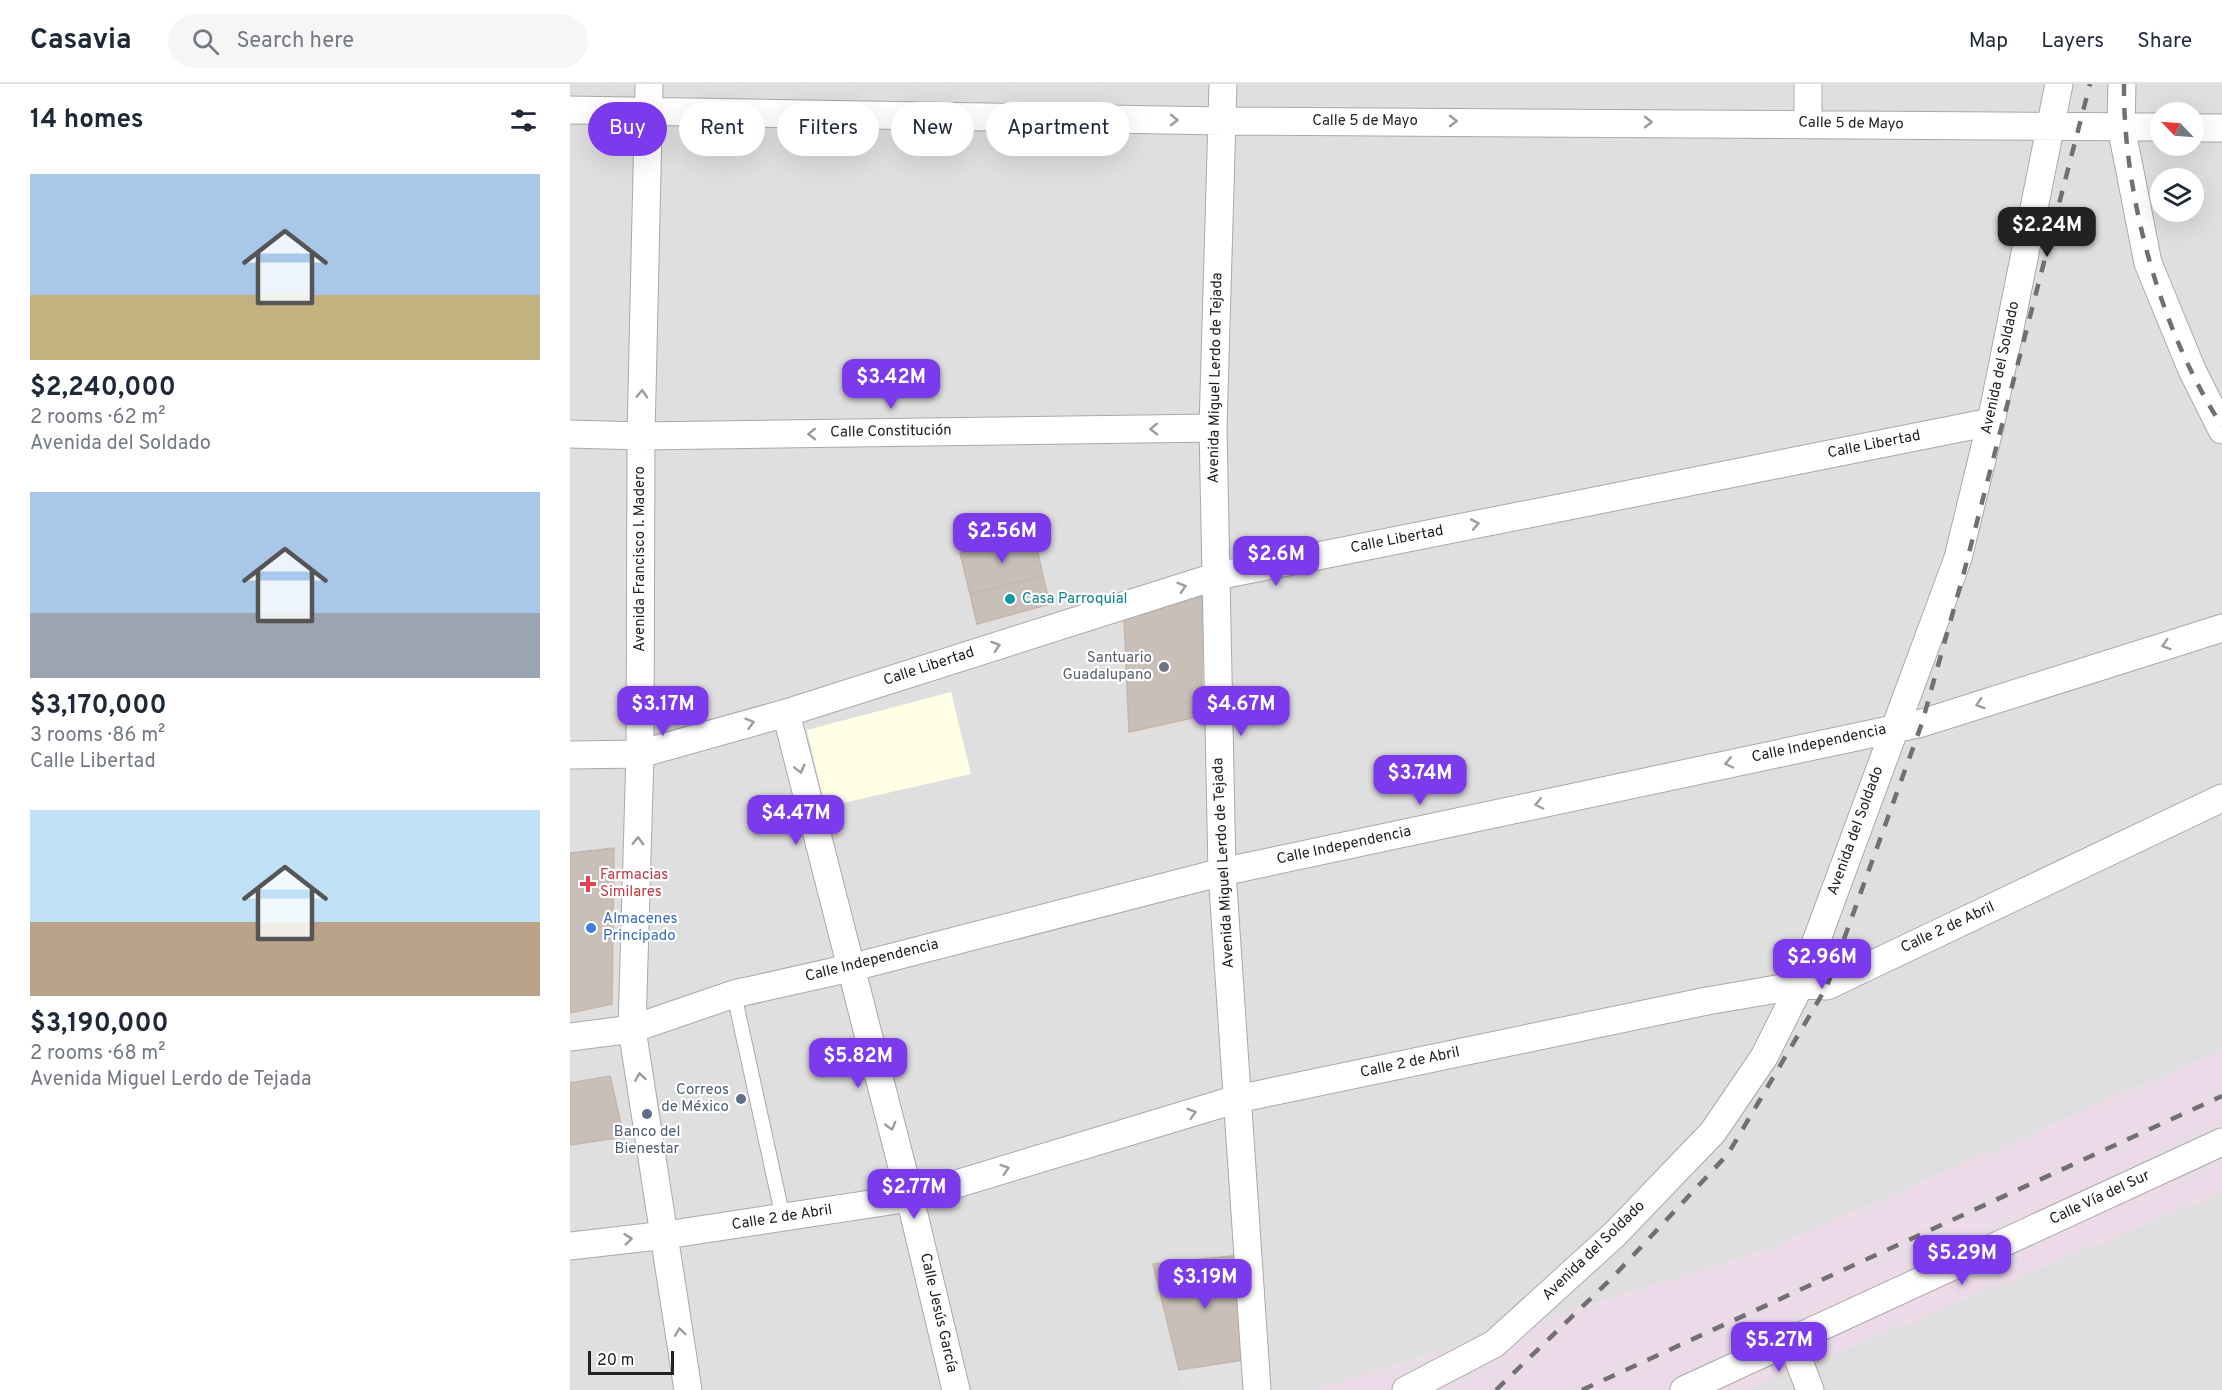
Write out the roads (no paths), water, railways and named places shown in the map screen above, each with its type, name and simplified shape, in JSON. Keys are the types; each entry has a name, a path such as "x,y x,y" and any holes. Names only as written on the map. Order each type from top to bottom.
{"street":[{"name":"Avenida Miguel Lerdo de Tejada","path":"1223,84 1213,428 1222,872 1257,1390"},
{"path":"1808,84 1808,123"},
{"name":"Avenida del Soldado","path":"1406,1390 1494,1344 1615,1234 1713,1132 1764,1057 1800,986 1958,558 1991,422 2059,84"},
{"path":"2122,84 2121,126 2148,264 2192,370 2222,430"},
{"name":"Calle 5 de Mayo","path":"570,110 649,97 1223,120 2150,127"},
{"name":"Avenida Francisco I. Madero","path":"649,97 640,436 640,754 632,1029 666,1235 688,1390"},
{"path":"2204,128 2222,128"},
{"name":"Calle Libertad","path":"570,755 640,754 786,713 1217,576 1991,422"},
{"name":"Calle Constitución","path":"570,434 640,436 1213,428"},
{"name":"Calle Independencia","path":"570,1037 632,1029 734,994 850,968 1222,872 1922,723 2222,628"},
{"name":"Calle Jesús García","path":"786,713 910,1198 956,1390"},
{"name":"Calle 2 de Abril","path":"570,1246 666,1235 910,1198 1237,1099 1707,1001 1800,986 1827,986 2222,798"},
{"name":"Calle Vía del Sur","path":"1684,1390 2222,1142"},
{"path":"1791,1340 1810,1390"}],"lane":[{"path":"734,994 783,1218"}],"railway":[{"path":"1496,1390 1612,1278 1728,1154 1827,986 1922,723 1963,576 2090,84"},
{"path":"2124,84 2125,127 2130,171 2138,217 2150,262 2181,349 2200,389 2222,426"},
{"path":"1582,1390 2222,1096"}],"place":[{"name":"Casa Parroquial","path":"1010,599"},
{"name":"Santuario Guadalupano","path":"1164,667"},
{"name":"Farmacias Similares","path":"588,884"},
{"name":"Almacenes Principado","path":"591,928"},
{"name":"Correos de México","path":"741,1099"},
{"name":"Banco del Bienestar","path":"647,1114"}]}
